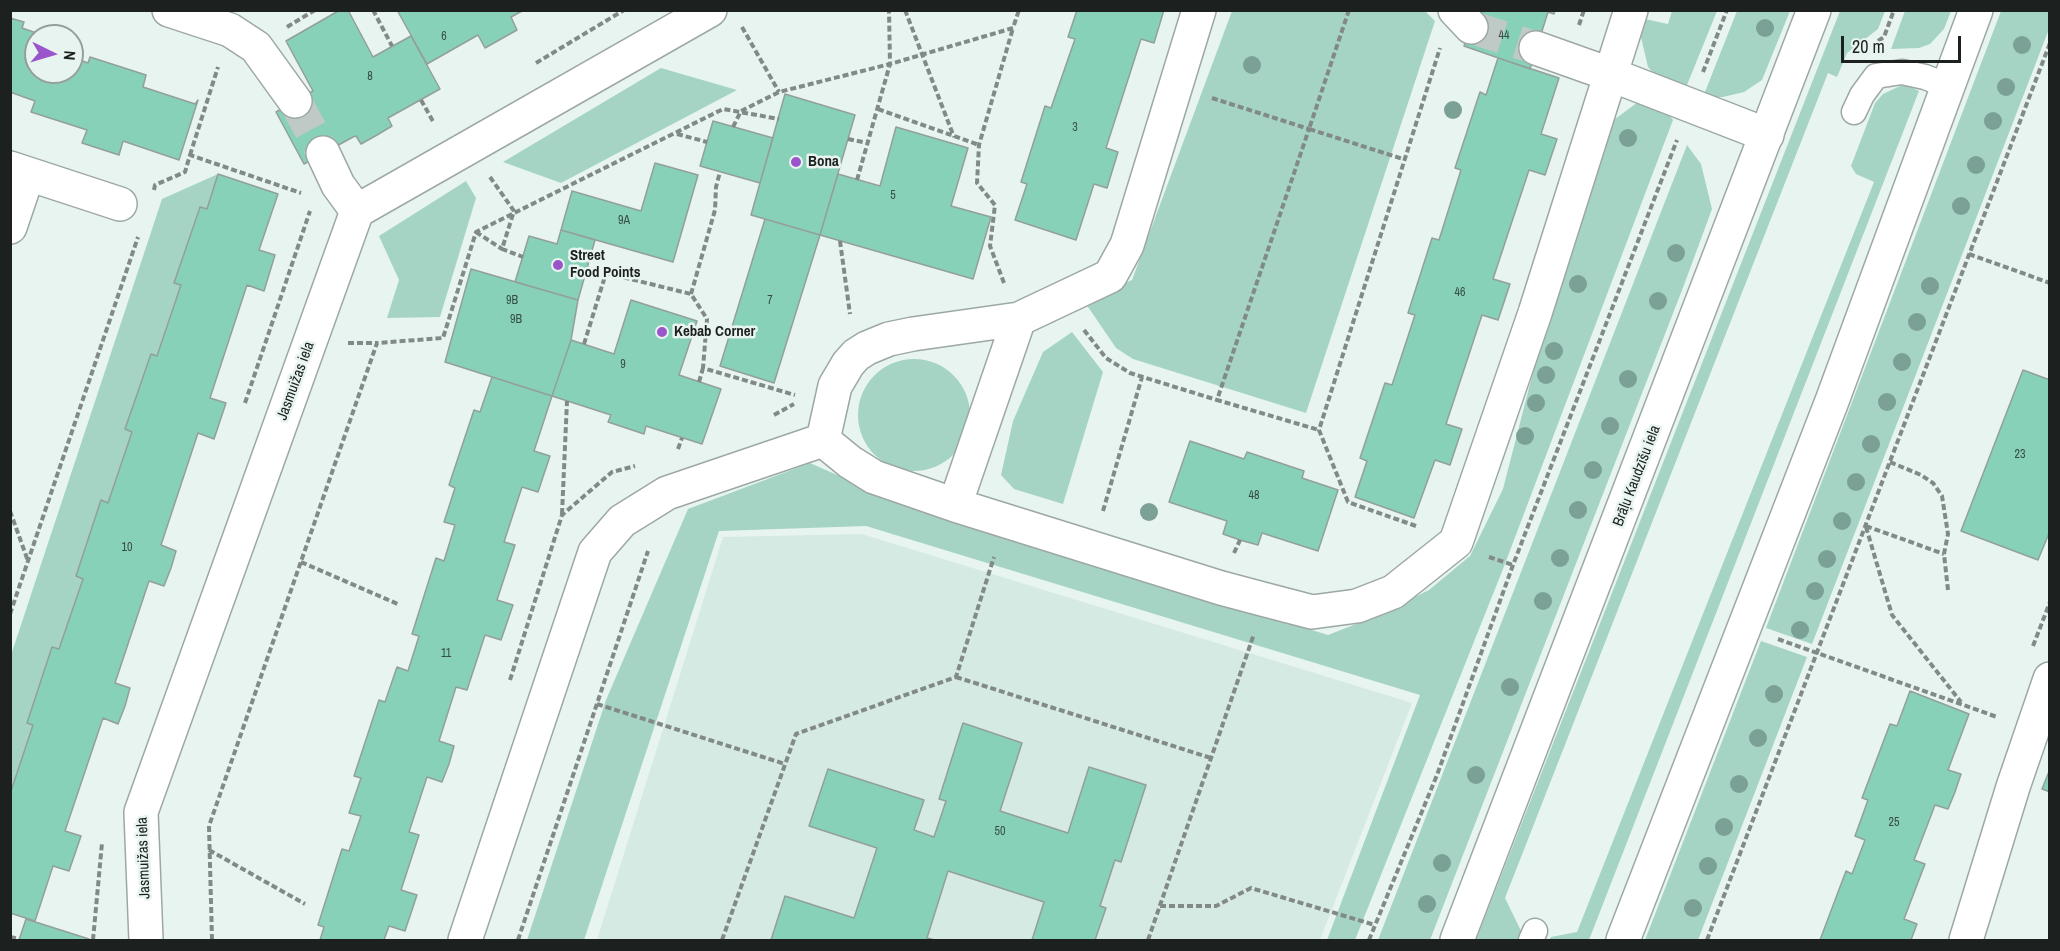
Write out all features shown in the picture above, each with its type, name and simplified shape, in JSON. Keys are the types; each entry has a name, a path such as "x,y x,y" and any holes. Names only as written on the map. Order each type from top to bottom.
{"street":[{"path":"169,10 230,30 256,47 295,101"},
{"path":"323,153 338,185 357,211 710,10"},
{"path":"823,440 835,386 844,369 856,355 890,339 1019,319 1110,276 1127,245 1199,10"},
{"path":"823,440 850,462 874,477 955,505 1221,588 1312,612 1357,606 1393,592 1456,542 1535,313 1631,10"},
{"name":"Brāļu Kaudzīšu iela","path":"1457,940 1814,10"},
{"path":"1623,940 1832,401 1976,10"},
{"path":"1536,48 1767,135"},
{"path":"10,227 19,171 120,204"},
{"name":"Jasmuižas iela","path":"146,940 141,812 357,211"},
{"path":"955,505 1019,319"},
{"path":"465,940 595,552 622,521 667,493 823,440"},
{"path":"1966,940 2049,679"}],"lane":[{"path":"1854,112 1862,95 1876,76 1902,72 1925,77 1948,86"}],"path":[{"path":"373,10 392,46"},
{"path":"857,180 890,64 889,10"},
{"path":"905,10 954,137"},
{"path":"1019,10 978,145 977,183 995,205 990,246 1019,319"},
{"path":"1217,400 1349,10"},
{"path":"1369,940 1437,776 1513,565 1727,10"},
{"path":"1456,25 1403,159 1319,430 1348,502 1436,533 1470,551 1513,565"},
{"path":"733,127 741,111 779,92 890,64 1013,28"},
{"path":"152,196 156,185 185,172 230,30"},
{"path":"745,33 779,92"},
{"path":"1707,940 2049,43"},
{"path":"1177,85 1201,95 1403,159"},
{"path":"421,100 434,123"},
{"path":"212,940 209,826 377,343 443,338 476,232 514,211 677,134 723,109 779,118"},
{"path":"878,109 978,145"},
{"path":"677,134 707,142"},
{"path":"848,138 868,144"},
{"path":"190,155 302,193"},
{"path":"690,294 715,210 716,188 720,172"},
{"path":"502,249 514,211"},
{"path":"10,614 141,229"},
{"path":"476,232 502,249 523,257"},
{"path":"840,241 850,316"},
{"path":"1969,254 2049,283"},
{"path":"586,268 690,294 707,319 703,368 699,382"},
{"path":"584,345 606,273"},
{"path":"1064,299 1075,319 1106,358 1130,373 1319,430"},
{"path":"703,368 804,398"},
{"path":"1091,548 1142,376"},
{"path":"562,515 567,401"},
{"path":"1890,462 1921,475 1933,483 1942,496 1948,534 1944,554 1948,590"},
{"path":"10,511 28,561"},
{"path":"956,676 1006,521"},
{"path":"1865,526 1944,554"},
{"path":"1865,526 1892,615 1963,704"},
{"path":"10,527 17,530"},
{"path":"518,940 649,549"},
{"path":"301,562 400,605"},
{"path":"1148,940 1248,651"},
{"path":"1817,653 2032,729"},
{"path":"722,940 796,734 956,676 1211,758"},
{"path":"597,704 785,764"},
{"path":"209,850 305,904"},
{"path":"1160,906 1216,906 1251,888 1375,926"},
{"path":"10,936 19,939"}],"shaded area":[{"path":"862,534 1412,703 1320,940 597,940 723,537"}],"green space":[{"path":"1905,10 1951,11 1944,29 1930,44 1919,48 1891,49"},
{"path":"1232,11 1425,11 1435,21 1306,413 1133,359 1116,348 1084,301 1132,280"},
{"path":"1672,11 1717,11 1685,90 1658,78 1648,67 1640,33 1640,18 1668,24"},
{"path":"1737,11 1790,11 1762,80 1744,92 1723,97 1703,97"},
{"path":"1840,11 1885,11 1878,29 1847,53 1837,77 1828,73 1505,898 1522,933 1519,940 1476,940"},
{"path":"2001,11 2049,11 2049,29 1812,644 1766,628"},
{"path":"661,68 737,90 561,183 503,162"},
{"path":"1900,86 1909,86 1919,91 1589,940 1549,940 1551,937 1577,932 1874,182 1856,174 1851,166 1875,103 1883,94"},
{"path":"1638,102 1670,116 1673,120 1503,569 1355,940 1327,940 1420,695 866,526 719,531 584,940 527,940 606,700 688,509 810,463 898,502 1328,635 1379,615 1429,590 1470,556 1503,489 1539,349 1611,122"},
{"path":"1687,145 1701,164 1712,209 1430,940 1378,940"},
{"path":"218,174 207,209 199,208 174,283 181,285 157,356 151,354 125,429 132,432 108,503 101,501 76,576 83,579 59,649 52,648 27,723 33,725 11,794 11,655 162,199"},
{"path":"466,181 476,198 440,317 387,318 399,280 379,236"},
{"path":"1072,332 1103,372 1063,504 1014,489 1001,475 1013,421 1043,352"},
{"path":"914,359 936,363 954,375 966,393 970,415 966,437 954,455 936,467 914,471 892,467 874,455 862,437 858,415 862,393 874,375 892,363"},
{"path":"1761,641 1807,657 1698,940 1645,940"}],"building":[{"path":"340,10 348,10 373,57 411,36 440,89 388,118 392,126 361,144 356,136 353,137 304,164 276,112 313,91 286,41"},
{"path":"397,10 524,10 511,17 517,30 485,48 478,35 427,64"},
{"path":"1077,10 1164,10 1154,43 1141,39 1106,148 1118,152 1107,188 1094,184 1076,240 1015,220 1027,184 1021,182 1045,106 1051,108 1075,39 1068,37"},
{"path":"1476,10 1555,10 1554,14 1548,12 1530,69 1464,46"},
{"path":"10,18 24,22 22,28 24,29 24,84 84,84 84,62 88,63 90,57 146,75 143,87 195,104 198,100 179,160 123,141 119,155 82,143 87,130 31,112 35,101 10,92"},
{"path":"1498,58 1559,78 1541,134 1557,139 1545,175 1529,170 1493,279 1510,284 1498,320 1482,315 1446,424 1462,429 1450,465 1435,460 1414,518 1355,497 1367,461 1360,458 1385,383 1392,385 1415,315 1408,313 1432,238 1439,240 1461,170 1455,168 1480,92 1486,95"},
{"path":"785,94 855,115 820,235 751,215"},
{"path":"713,121 773,138 760,183 700,166"},
{"path":"896,127 968,148 951,206 991,217 973,279 820,235 838,174 880,186"},
{"path":"655,163 698,175 673,262 561,230 572,191 641,211"},
{"path":"218,174 278,194 259,250 275,255 264,291 247,285 210,398 226,403 214,439 198,433 161,545 176,551 171,568 164,586 149,581 115,683 130,688 125,706 118,724 103,718 65,831 81,836 69,871 53,866 35,921 10,913 10,794 33,725 27,723 52,647 59,649 83,579 76,576 101,500 108,503 132,432 125,429 151,354 157,356 181,285 174,283 200,207 207,209"},
{"path":"765,219 820,235 774,383 720,366"},
{"path":"561,230 595,240 578,300 515,282 529,236 557,244"},
{"path":"471,269 578,300 571,340 552,396 445,362"},
{"path":"631,300 697,321 679,375 721,389 702,444 646,426 644,434 608,422 611,415 552,396 571,340 614,354"},
{"path":"2023,370 2050,380 2050,531 2038,560 1961,531"},
{"path":"492,377 552,396 534,451 550,456 538,492 522,487 504,542 515,545 497,600 513,605 501,640 485,635 467,690 456,687 439,741 454,746 449,764 442,782 427,777 409,832 419,835 401,890 417,895 405,931 389,926 384,940 320,940 324,927 318,925 342,849 349,851 361,816 349,813 361,778 354,776 379,700 385,702 397,667 408,671 419,636 412,634 436,558 444,561 455,525 444,522 455,488 449,485 474,410 480,412"},
{"path":"1190,441 1244,459 1247,452 1304,471 1302,478 1338,490 1318,551 1262,533 1258,545 1240,540 1223,534 1227,521 1169,502"},
{"path":"1910,691 1969,714 1948,770 1961,774 1955,792 1948,809 1935,805 1914,860 1925,864 1904,919 1917,924 1911,940 1820,940 1846,871 1852,874 1865,840 1855,836 1868,800 1862,798 1890,724 1897,726"},
{"path":"963,723 1022,743 1000,811 1068,833 1089,767 1146,785 1121,862 1115,860 1100,906 1106,908 1095,940 1032,940 1044,902 948,871 927,938 935,940 771,940 785,896 854,918 877,848 809,826 828,769 924,800 914,830 934,837 946,801 939,799"},
{"path":"2050,769 2050,792 2042,789"},
{"path":"26,919 89,939 19,940"}],"tunnel":[{"path":"1471,27 1536,48"},
{"path":"295,101 323,153"}],"place":[{"name":"Bona","path":"796,162"},
{"name":"Street Food Points","path":"558,265"},
{"name":"Kebab Corner","path":"662,332"}]}
